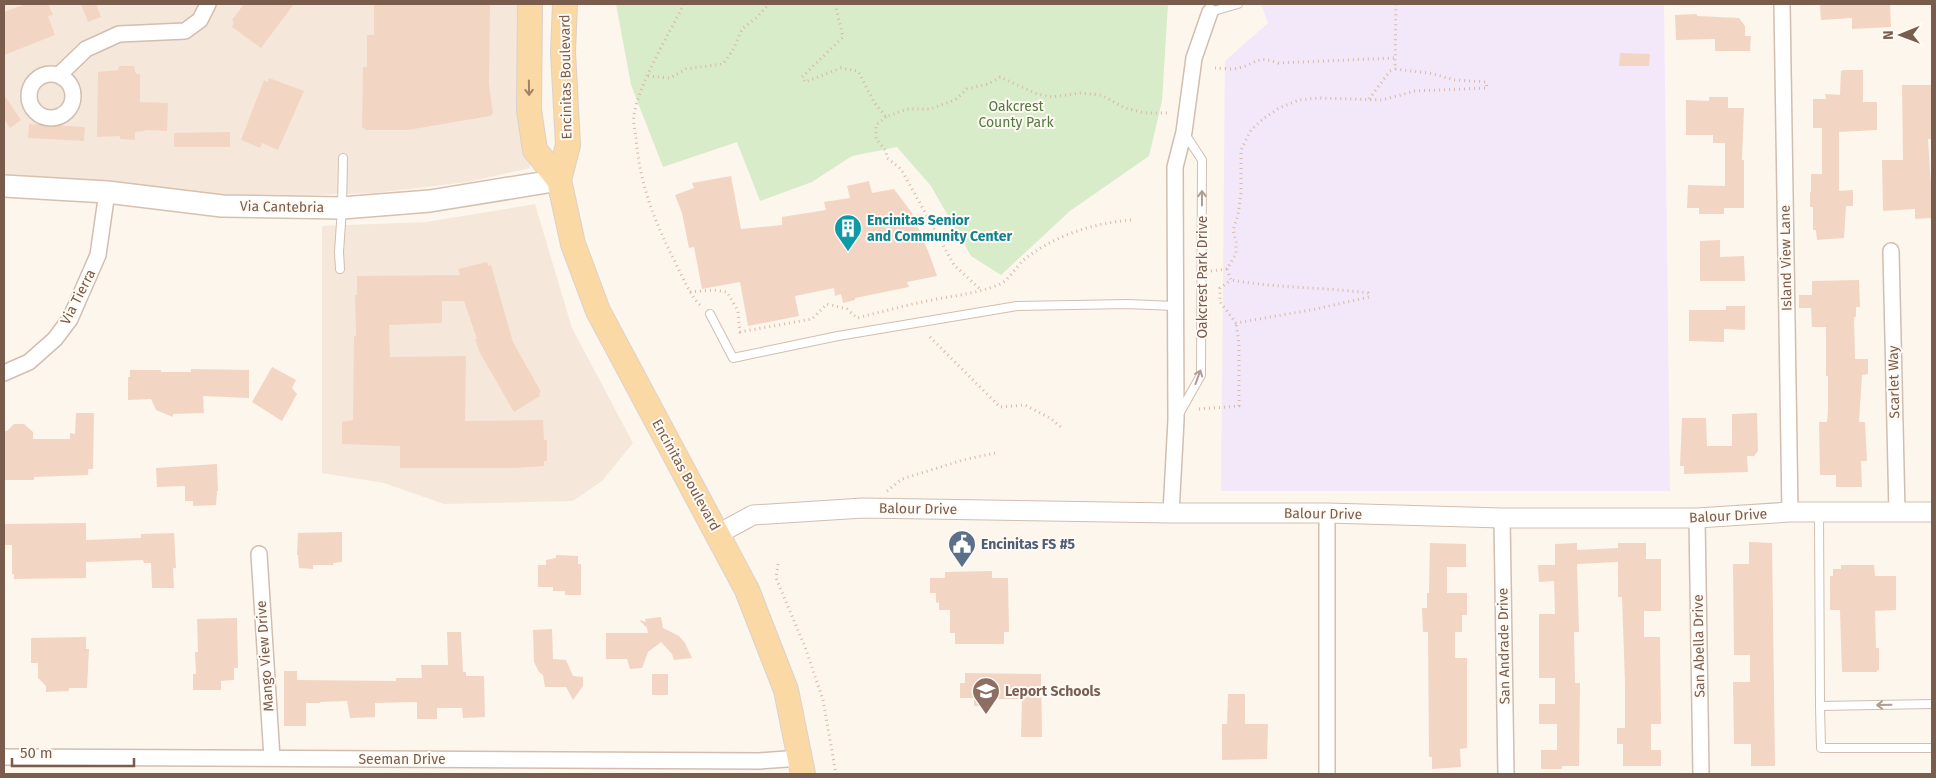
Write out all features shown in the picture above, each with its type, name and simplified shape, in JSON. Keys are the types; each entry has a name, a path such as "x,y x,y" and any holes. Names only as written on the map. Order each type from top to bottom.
{"main road":[{"name":"Encinitas Boulevard","path":"530,4 529,110 535,150 559,180 573,244 598,311 747,590 786,690 802,766"},
{"name":"Encinitas Boulevard","path":"559,180 568,145 563,52 565,4"},
{"name":"Via Cantebria","path":"4,186 107,192 222,206 342,208 430,201 559,180"}],"street":[{"path":"59,75 86,49 118,34 185,31 200,20 208,4"},
{"name":"Island View Lane","path":"1782,4 1790,512"},
{"name":"Oakcrest Park Drive","path":"1171,513 1176,420 1174,306 1175,167 1184,132 1194,58 1210,12"},
{"name":"Via Tierra","path":"4,373 29,362 55,339 70,319 98,256 107,192"},
{"name":"Scarlet Way","path":"1891,251 1896,512"},
{"name":"Balour Drive","path":"718,534 753,515 862,508 1502,518 1697,518 1790,512 1932,512"},
{"path":"1327,514 1327,774"},
{"name":"San Andrade Drive","path":"1502,518 1506,774"},
{"name":"San Abella Drive","path":"1697,518 1701,774"},
{"name":"Mango View Drive","path":"259,554 272,758"},
{"name":"Seeman Drive","path":"4,757 759,760 802,766"}],"lane":[{"path":"1210,12 1238,4"},
{"name":"Oakcrest Park Drive","path":"1176,420 1201,375 1202,160 1184,132"},
{"path":"340,269 343,158"},
{"path":"710,314 733,358 838,336 1017,306 1127,304 1174,306"},
{"path":"1819,512 1821,748 1932,748"},
{"path":"1820,706 1932,704"}],"path":[{"path":"684,4 648,76 634,116 638,160 648,203 690,292 695,300 710,314"},
{"path":"648,76 670,78 686,69 723,64 733,50 742,29 769,4"},
{"path":"835,4 843,37 802,77 805,82 841,68 858,71 874,102 886,116"},
{"path":"1395,69 1396,4"},
{"path":"1215,68 1238,68 1267,58 1278,63 1395,58"},
{"path":"1227,269 1236,254 1234,230 1242,192 1241,150 1251,130 1279,108 1299,100 1318,98 1369,100 1382,100 1415,92 1487,88 1486,82 1455,80 1429,73 1395,69 1390,71 1369,100"},
{"path":"982,290 954,265 901,170 887,158 886,152 876,139 876,125 886,116 907,109 930,109 955,100 967,90 988,84 1000,77 1037,94 1052,97 1080,93 1101,95 1125,108 1145,113 1168,113"},
{"path":"690,292 713,290 727,292 738,310 740,332 812,319 827,304 847,309 856,318 982,290 1001,284 1024,260 1043,247 1073,232 1109,222 1131,220"},
{"path":"1211,271 1227,269"},
{"path":"1227,269 1231,280"},
{"path":"1199,409 1239,406 1239,343 1236,323 1220,302 1220,288 1231,280 1264,286 1368,293 1369,297 1316,309 1236,323"},
{"path":"930,337 1000,407 1025,405 1050,418 1061,427"},
{"path":"886,492 902,479 963,460 995,453"},
{"path":"778,564 776,578 805,647 822,700 836,774"}],"shaded area":[{"path":"4,4 524,4 521,100 530,168 468,182 376,193 313,195 218,194 4,179"},
{"path":"1261,4 1664,4 1670,491 1221,491 1225,61 1268,23"},
{"path":"535,204 572,328 633,443 602,481 573,501 444,504 384,483 322,473 322,226 426,222"}],"green space":[{"name":"Oakcrest County Park","path":"616,4 1168,4 1162,101 1149,156 1070,211 1001,275 971,256 931,186 897,147 852,156 812,182 760,201 737,142 663,167 631,85"}],"building":[{"path":"26,4 48,4 53,15 48,16 55,35 4,55 4,12"},
{"path":"81,4 96,4 101,17 88,22"},
{"path":"244,4 294,4 261,48 232,27 234,22 232,20"},
{"path":"374,4 490,4 489,84 493,113 490,116 408,130 366,130 362,127 363,67 367,67 367,35 374,35"},
{"path":"1820,4 1890,4 1891,27 1852,29 1852,18 1821,20"},
{"path":"1697,14 1697,16 1739,18 1745,26 1745,36 1751,36 1750,51 1715,51 1715,39 1676,40 1675,15"},
{"path":"1620,53 1650,54 1649,66 1619,66"},
{"path":"119,66 134,66 136,74 140,74 140,102 168,103 167,131 145,130 135,132 135,140 120,139 120,136 97,137 98,72 118,70"},
{"path":"1863,70 1863,102 1877,102 1877,130 1839,132 1839,191 1853,190 1853,206 1846,206 1844,238 1817,240 1816,230 1813,230 1813,207 1810,207 1810,192 1811,174 1822,174 1822,128 1813,128 1813,99 1826,99 1825,94 1840,95 1841,71"},
{"path":"269,78 304,91 278,150 262,143 260,148 241,140 264,80 268,82"},
{"path":"1902,85 1932,85 1932,139 1928,139 1932,184 1932,218 1915,219 1915,209 1883,211 1882,160 1903,160"},
{"path":"4,95 21,120 10,128 4,119"},
{"path":"1709,97 1728,97 1728,108 1744,108 1742,160 1744,160 1744,208 1724,208 1724,214 1699,214 1699,208 1687,208 1688,185 1725,186 1725,143 1713,143 1713,135 1686,135 1686,100 1709,101"},
{"path":"29,124 85,127 84,141 28,138"},
{"path":"230,132 230,147 174,147 174,133"},
{"name":"Encinitas Senior and Community Center","path":"731,176 741,229 782,225 782,217 826,210 824,202 850,198 847,186 869,181 872,193 894,189 912,213 937,276 907,282 909,287 855,298 855,300 843,303 841,294 835,296 834,288 795,296 799,316 748,326 740,282 702,289 694,247 689,248 682,213 675,195 694,188 692,183"},
{"path":"1720,240 1720,257 1744,256 1745,281 1700,281 1700,241"},
{"path":"487,262 488,266 491,265 513,342 541,392 539,393 540,396 514,412 480,353 464,301 442,301 441,323 389,325 390,357 466,356 465,421 543,420 544,440 547,440 547,461 544,461 544,466 514,468 400,468 400,446 342,444 342,422 353,420 357,276 460,275 458,269"},
{"path":"1859,280 1860,307 1856,307 1856,317 1854,317 1855,359 1868,359 1868,374 1862,375 1859,422 1865,422 1867,461 1861,461 1862,487 1836,487 1836,475 1820,475 1819,422 1827,422 1828,410 1826,327 1812,327 1811,308 1799,308 1799,295 1812,295 1812,281"},
{"path":"1726,306 1745,306 1745,330 1724,329 1724,342 1689,341 1689,310 1726,310"},
{"path":"272,367 296,380 292,388 297,394 282,421 252,402"},
{"path":"191,369 249,370 249,398 203,396 204,413 173,414 173,417 156,410 151,399 128,400 128,377 130,377 130,370 191,372"},
{"path":"76,413 94,413 93,469 88,469 88,475 34,477 34,480 4,480 4,431 7,431 14,424 24,424 33,432 33,439 70,439 70,433 75,434"},
{"path":"1757,413 1758,451 1754,456 1747,456 1748,472 1684,474 1684,466 1680,466 1682,418 1706,418 1707,446 1732,446 1732,414"},
{"path":"217,464 218,491 216,505 193,506 193,501 185,501 185,486 157,487 156,468"},
{"path":"86,523 86,540 141,538 141,534 174,533 176,568 173,568 174,588 152,588 151,563 144,563 143,560 86,562 86,578 14,579 14,574 12,574 12,545 4,545 4,524"},
{"path":"342,532 342,562 333,563 333,565 313,565 313,569 299,568 297,555 298,533"},
{"path":"1749,542 1772,543 1775,766 1751,766 1751,744 1734,744 1733,682 1750,682 1750,655 1734,655 1733,564 1749,564"},
{"path":"1430,543 1466,544 1466,567 1447,567 1447,593 1467,593 1467,615 1462,615 1462,632 1455,632 1455,658 1467,658 1467,748 1460,749 1461,767 1432,769 1432,757 1429,757 1428,632 1423,632 1422,608 1427,608 1427,593 1429,593"},
{"path":"1577,543 1577,550 1618,548 1618,543 1646,543 1646,559 1661,559 1661,611 1644,611 1644,637 1660,637 1661,724 1651,724 1651,750 1661,750 1661,766 1623,766 1623,744 1617,744 1617,728 1625,728 1622,597 1618,597 1618,562 1577,564 1579,632 1574,632 1575,683 1580,683 1579,766 1562,766 1562,769 1541,769 1541,750 1557,750 1557,724 1539,724 1539,704 1555,704 1555,678 1539,678 1539,614 1555,614 1554,581 1539,582 1538,565 1555,565 1555,544"},
{"path":"556,555 578,556 578,564 581,564 581,595 565,595 565,591 553,591 553,587 538,587 538,565 546,565 546,560 556,558"},
{"path":"1841,565 1874,565 1875,576 1896,576 1896,610 1875,611 1876,648 1879,648 1879,670 1877,672 1842,672 1840,610 1830,610 1830,576 1833,576 1833,569 1841,569"},
{"path":"992,571 992,578 1008,578 1009,632 1004,632 1004,644 955,644 955,633 950,633 950,610 939,610 939,602 936,603 936,593 930,593 930,578 945,578 945,572"},
{"path":"661,617 663,628 679,636 685,643 692,658 674,660 672,654 661,642 648,652 642,668 630,669 627,659 606,659 606,633 648,633 647,628 639,620 646,622 645,619"},
{"path":"237,618 238,668 234,668 234,680 221,681 221,690 193,690 193,674 196,674 195,652 198,652 197,619"},
{"path":"552,629 553,659 566,660 573,676 583,677 583,686 573,700 566,687 545,687 543,675 539,672 534,662 533,630"},
{"path":"447,632 461,632 463,672 466,672 466,676 484,676 485,717 463,718 462,708 437,708 437,719 417,719 417,702 375,703 375,717 350,718 347,701 320,702 306,703 306,726 284,726 284,671 297,671 297,680 396,681 396,678 422,678 421,665 448,665"},
{"path":"86,637 86,649 89,649 87,688 69,688 69,691 46,692 46,686 38,678 38,663 31,663 31,638"},
{"path":"965,673 1041,674 1042,737 1021,737 1022,699 994,699 994,706 974,706 974,698 960,698 960,683 965,683"},
{"path":"652,674 668,674 668,695 652,695"},
{"path":"1228,694 1245,694 1245,724 1268,724 1267,759 1222,760 1222,724 1227,724"}],"place":[{"name":"Encinitas Senior and Community Center","path":"848,252"},
{"name":"Encinitas FS #5","path":"962,568"},
{"name":"Leport Schools","path":"986,715"}]}
